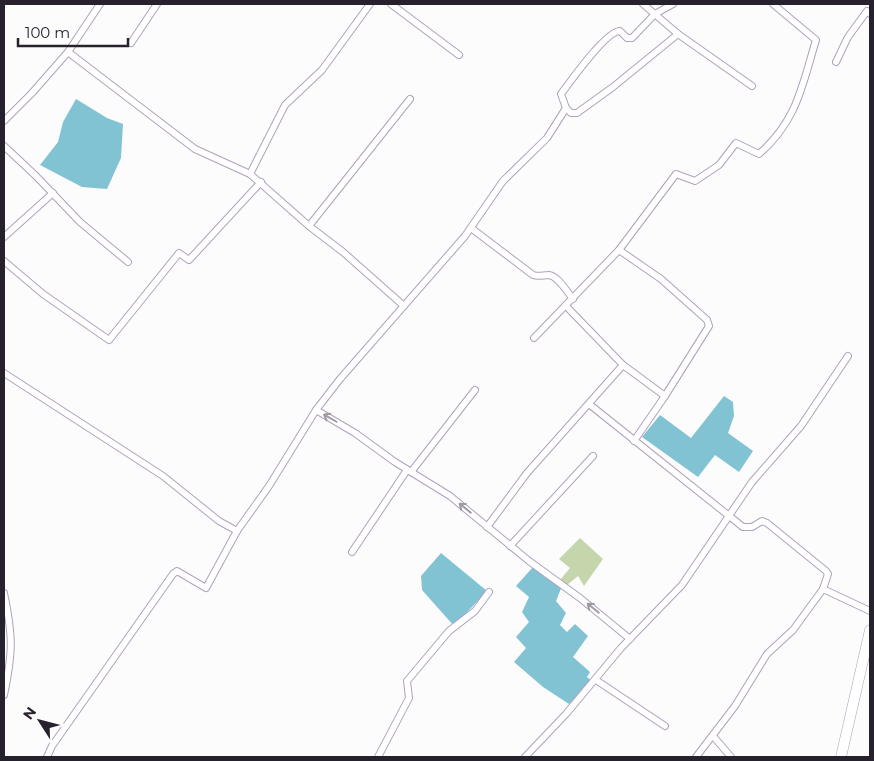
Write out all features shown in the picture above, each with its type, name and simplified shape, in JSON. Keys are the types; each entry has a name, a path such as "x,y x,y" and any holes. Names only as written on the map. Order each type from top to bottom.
{"main road":[{"path":"841,757 870,630"}],"street":[{"path":"4,122 68,52 100,4"},
{"path":"131,43 157,4"},
{"path":"250,174 285,106 322,70 370,4"},
{"path":"391,4 459,56"},
{"path":"643,4 678,34 752,86"},
{"path":"673,4 655,14 632,38 626,38 617,30 592,54 561,94 566,108 571,113 577,113 613,87 678,34"},
{"path":"534,338 619,250 676,174 695,181 719,165 736,143 759,154 772,143 790,119 816,40 774,4"},
{"path":"836,62 848,37 867,11 870,14"},
{"path":"68,52 195,149 250,174 261,182 309,226 344,252 404,306"},
{"path":"309,226 410,99"},
{"path":"47,757 52,746 173,574 178,570 206,588 237,531 269,486 316,410 340,379 418,292 471,228 503,181 547,138 566,108"},
{"path":"4,146 80,222 128,262"},
{"path":"4,261 43,294 109,340 179,253 189,260 261,182"},
{"path":"4,237 53,193"},
{"path":"471,228 533,275 553,277 573,299"},
{"path":"619,250 661,279 707,320 709,326 634,441"},
{"path":"566,306 623,365 665,396"},
{"path":"525,757 596,680 630,639 682,585 752,482 801,426 848,356"},
{"path":"487,527 527,473 623,365"},
{"path":"4,373 163,476 219,521 237,531"},
{"path":"352,552 409,471 475,390"},
{"path":"588,404 743,527 752,527 758,522 767,523 788,538 828,574 823,589 793,630 766,654 735,706 696,757"},
{"path":"316,410 355,433 409,471 450,496 510,546 580,598 630,639"},
{"path":"510,546 593,456"},
{"path":"823,589 870,612"},
{"path":"378,757 409,698 407,682 448,631 474,611 489,592"},
{"path":"4,593 13,641 8,661 4,695"},
{"path":"596,680 666,726"},
{"path":"712,736 731,757"}],"green space":[{"path":"580,538 603,559 584,586 578,576 567,585 560,580 570,568 559,559"}],"water":[{"path":"76,99 107,118 123,124 121,158 107,189 82,187 40,165 58,142 63,122"},
{"path":"724,396 733,402 734,416 728,433 753,451 739,472 715,455 698,477 642,437 660,415 691,438"},
{"path":"441,553 487,591 454,626 422,590 421,576"},
{"path":"533,567 562,586 556,601 566,613 560,625 567,632 575,624 588,636 573,657 590,672 587,677 592,681 569,704 543,687 514,662 526,648 516,637 529,622 522,612 529,597 516,586"}]}
